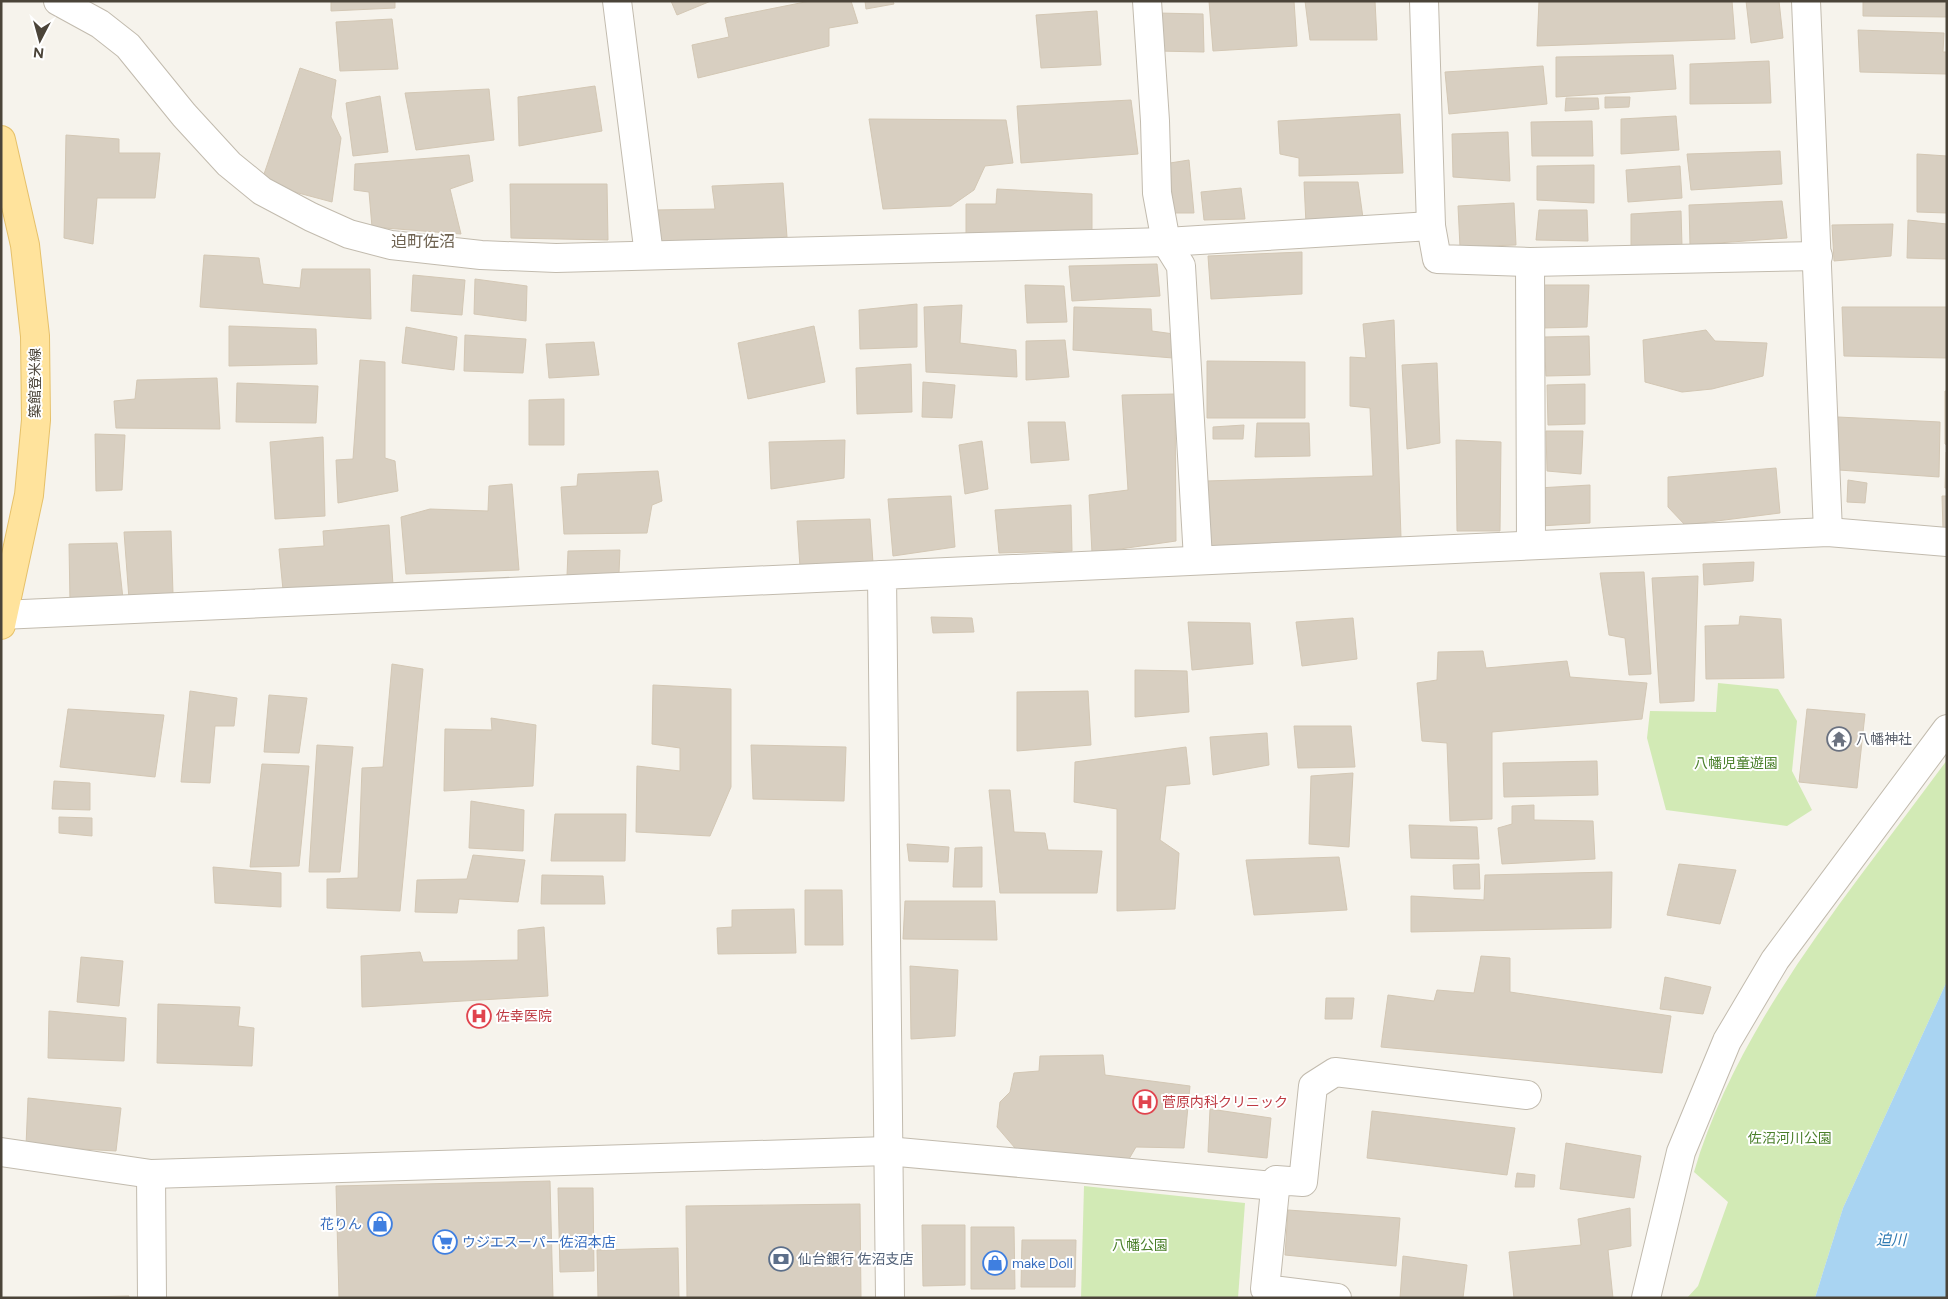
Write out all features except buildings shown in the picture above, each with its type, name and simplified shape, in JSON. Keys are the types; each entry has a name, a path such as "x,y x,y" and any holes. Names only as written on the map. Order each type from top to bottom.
{"main road":[{"name":"築館登米線","path":"1,140 25,245 35,336 36,420 29,495 2,619"}],"street":[{"path":"58,1 100,24 128,46 184,116 229,164 262,191 349,234 391,245 481,255 556,258 650,254 1166,242 1431,226"},
{"path":"617,1 650,254"},
{"path":"1148,1 1156,121 1157,193 1166,242 1181,266 1198,559"},
{"path":"1424,1 1431,226 1437,258 1530,262 1818,256"},
{"path":"1806,1 1828,532"},
{"path":"1530,262 1531,545"},
{"path":"2,619 1198,559 1828,532 1947,542"},
{"path":"882,575 890,1298"},
{"path":"1646,1298 1681,1152 1728,1042 1775,960 1947,729"},
{"path":"1,1152 151,1174 887,1151 1268,1186 1276,1180 1303,1182 1313,1086 1335,1072 1527,1095"},
{"path":"151,1174 152,1298"},
{"path":"1268,1186 1265,1289 1337,1298"}],"green space":[{"name":"八幡児童遊園","path":"1718,683 1778,689 1797,721 1792,771 1812,810 1787,826 1666,810 1647,738 1650,711 1716,712"},
{"name":"佐沼河川公園","path":"1947,760 1947,981 1843,1208 1815,1298 1687,1298 1698,1286 1728,1202 1694,1172 1714,1116 1739,1062 1769,1009 1838,906"},
{"name":"八幡公園","path":"1084,1186 1245,1203 1238,1298 1081,1298"}],"water":[{"name":"迫川","path":"1947,981 1947,1298 1815,1298 1843,1208"}],"place":[{"name":"八幡神社","path":"1839,739"},
{"name":"佐幸医院","path":"479,1016"},
{"name":"菅原内科クリニック","path":"1145,1102"},
{"name":"花りん","path":"380,1224"},
{"name":"ウジエスーパー佐沼本店","path":"445,1242"},
{"name":"仙台銀行 佐沼支店","path":"781,1259"},
{"name":"make Doll","path":"995,1263"}],"district":[{"name":"迫町佐沼","path":"423,241"}]}
